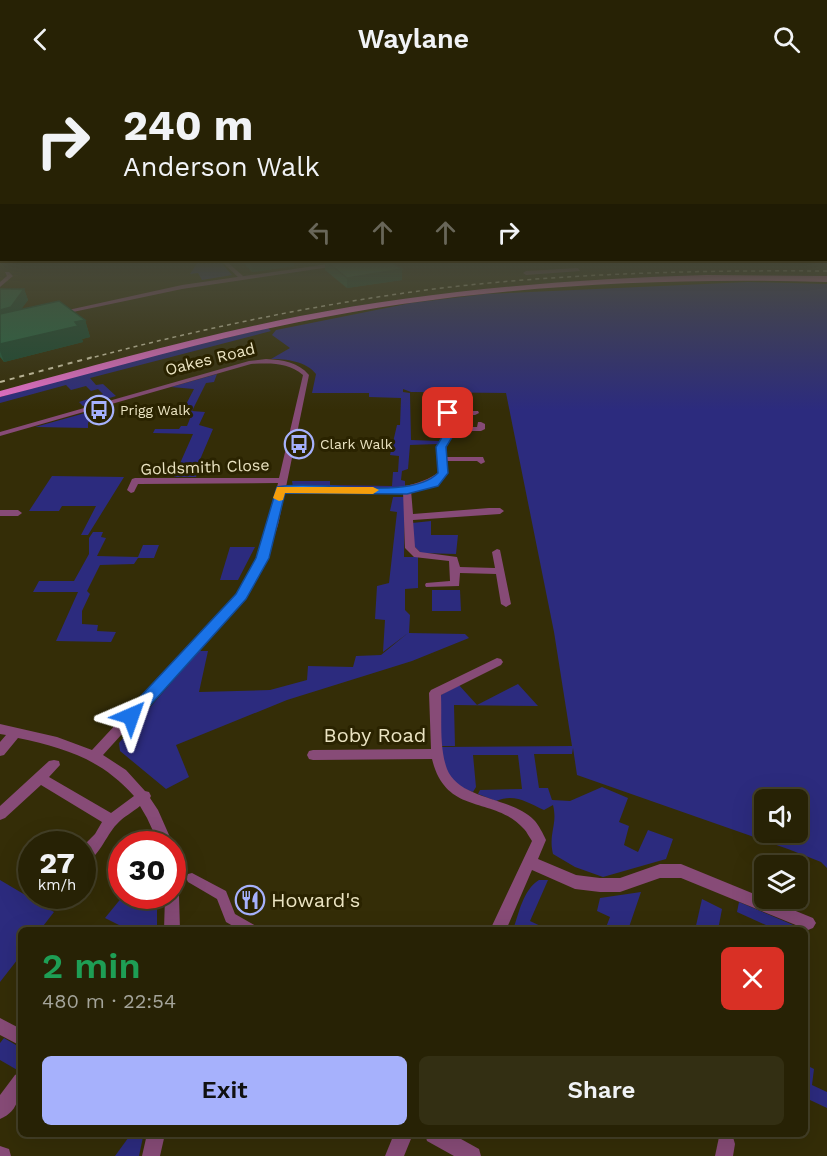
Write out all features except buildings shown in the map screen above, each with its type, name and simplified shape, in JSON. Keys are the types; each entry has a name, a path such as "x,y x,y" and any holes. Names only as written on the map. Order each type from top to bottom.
{"highway":[{"path":"0,388 226,330 341,309"},
{"path":"0,394 253,329 360,309"}],"street":[{"path":"49,315 78,309"},
{"name":"Oakes Road","path":"0,434 251,362 284,363 302,370 307,379 262,558 242,596 95,755"},
{"path":"282,485 407,490 439,480 443,473 441,447 449,429 447,410 475,413"},
{"path":"449,429 481,429 481,424"},
{"path":"442,459 480,459 481,462"},
{"name":"Goldsmith Close","path":"131,490 135,481 282,485"},
{"path":"407,490 410,548 417,555 454,559 455,584 430,585"},
{"path":"410,517 433,517 471,510 500,511"},
{"path":"0,513 18,513"},
{"path":"497,552 506,604"},
{"path":"454,570 500,571"},
{"name":"Boby Road","path":"497,662 435,693 437,754 442,778 452,788 525,818 539,840 499,927"},
{"path":"0,729 95,755 127,777 144,796 160,831"},
{"path":"0,751 15,732"},
{"name":"Boby Road","path":"313,756 437,754"},
{"path":"0,814 54,765"},
{"path":"40,778 111,820"},
{"path":"96,842 111,820 144,796"},
{"path":"529,862 575,882 600,885 620,885 660,871 681,871 808,923"},
{"path":"192,878 222,895 230,918 246,927"},
{"path":"172,909 172,927"},
{"path":"0,1026 18,1036"},
{"path":"0,1110 18,1085"},
{"path":"151,1156 155,1137"},
{"path":"394,1156 403,1137"},
{"path":"439,1137 472,1156"}],"shaded area":[{"path":"379,309 827,309 827,868 808,855 771,843 808,843 808,789 754,789 754,837 577,775 573,748 572,754 534,754 539,788 548,788 552,800 570,801 602,787 628,798 619,822 629,826 624,845 638,852 648,830 673,839 666,859 603,877 575,867 553,854 553,805 544,810 515,798 496,801 478,794 480,790 522,789 518,755 473,755 476,787 473,792 452,781 446,771 441,747 572,746 554,632 506,393 411,392 403,389 403,392 410,393 411,440 439,441 438,444 410,445 408,469 402,471 401,480 405,481 405,489 298,489 293,487 292,481 330,481 330,485 392,486 393,472 398,472 399,456 390,455 397,425 400,425 401,398 369,397 369,393 312,393 316,374 312,370 295,362 271,359 290,348 272,335 276,330"},
{"path":"268,328 271,331 90,378 96,385 103,384 116,396 83,406 79,402 103,394 98,389 91,391 86,386 71,390 66,385 0,403 0,397 146,357"},
{"path":"217,374 214,382 206,383 192,411 205,412 199,425 213,429 199,462 202,463 196,477 174,477 193,434 153,433 155,429 179,429 181,426 187,426 191,416 181,414 194,389 171,387"},
{"path":"96,410 88,423 88,428 35,427"},
{"path":"52,476 124,477 88,535 81,535 96,506 62,506 59,511 29,511"},
{"path":"393,497 405,497 404,557 418,557 418,588 405,589 405,610 410,615 409,633 465,634 469,638 412,661 287,700 176,745 189,777 166,789 120,751 119,743 199,651 208,651 199,692 270,690 307,680 308,666 353,667 356,656 381,655 408,633 383,652 385,620 375,619 377,586 389,583 397,512 390,511"},
{"path":"431,521 431,535 458,535 456,554 421,553 414,546 412,523"},
{"path":"93,532 103,532 101,537 106,538 97,556 138,557 143,545 159,545 154,558 138,558 134,564 100,565 87,591 90,594 82,611 82,624 98,625 97,631 116,632 111,642 56,641 78,592 33,592 39,581 74,581 89,554 89,538"},
{"path":"230,547 255,547 238,580 220,580"},
{"path":"432,590 460,590 461,611 432,611"},
{"path":"458,684 477,705 518,684 538,706 454,705 455,746 441,746 438,697"},
{"path":"0,880 18,891 18,909 49,909 54,912 42,927 18,927 18,959 0,982"},
{"path":"539,880 548,880 530,921 543,927 514,927 525,896"},
{"path":"641,892 629,927 606,927 610,917 597,911 600,898"},
{"path":"702,899 722,909 719,927 696,927"},
{"path":"739,902 798,927 770,927 737,912"},
{"path":"112,909 157,909 157,927 123,927 105,918"},
{"path":"4,1038 18,1046 18,1070 0,1060 0,1043"},
{"path":"808,1066 814,1069 812,1085 827,1092 827,1108 810,1100 809,1107"},
{"path":"129,1137 143,1137 139,1156 115,1156"}],"railway":[{"path":"87,359 175,337 309,309"},
{"path":"0,382 93,357"}],"slow traffic":[{"path":"279,498 281,489 373,490"}],"place":[{"name":"Prigg Walk","path":"99,410"},
{"name":"Clark Walk","path":"299,444"},
{"name":"Howard's","path":"250,900"}],"route":[{"path":"131,716 242,596 262,558 273,525 281,489 407,490 428,486 439,480 443,473 441,447 449,434 448,413"}]}
